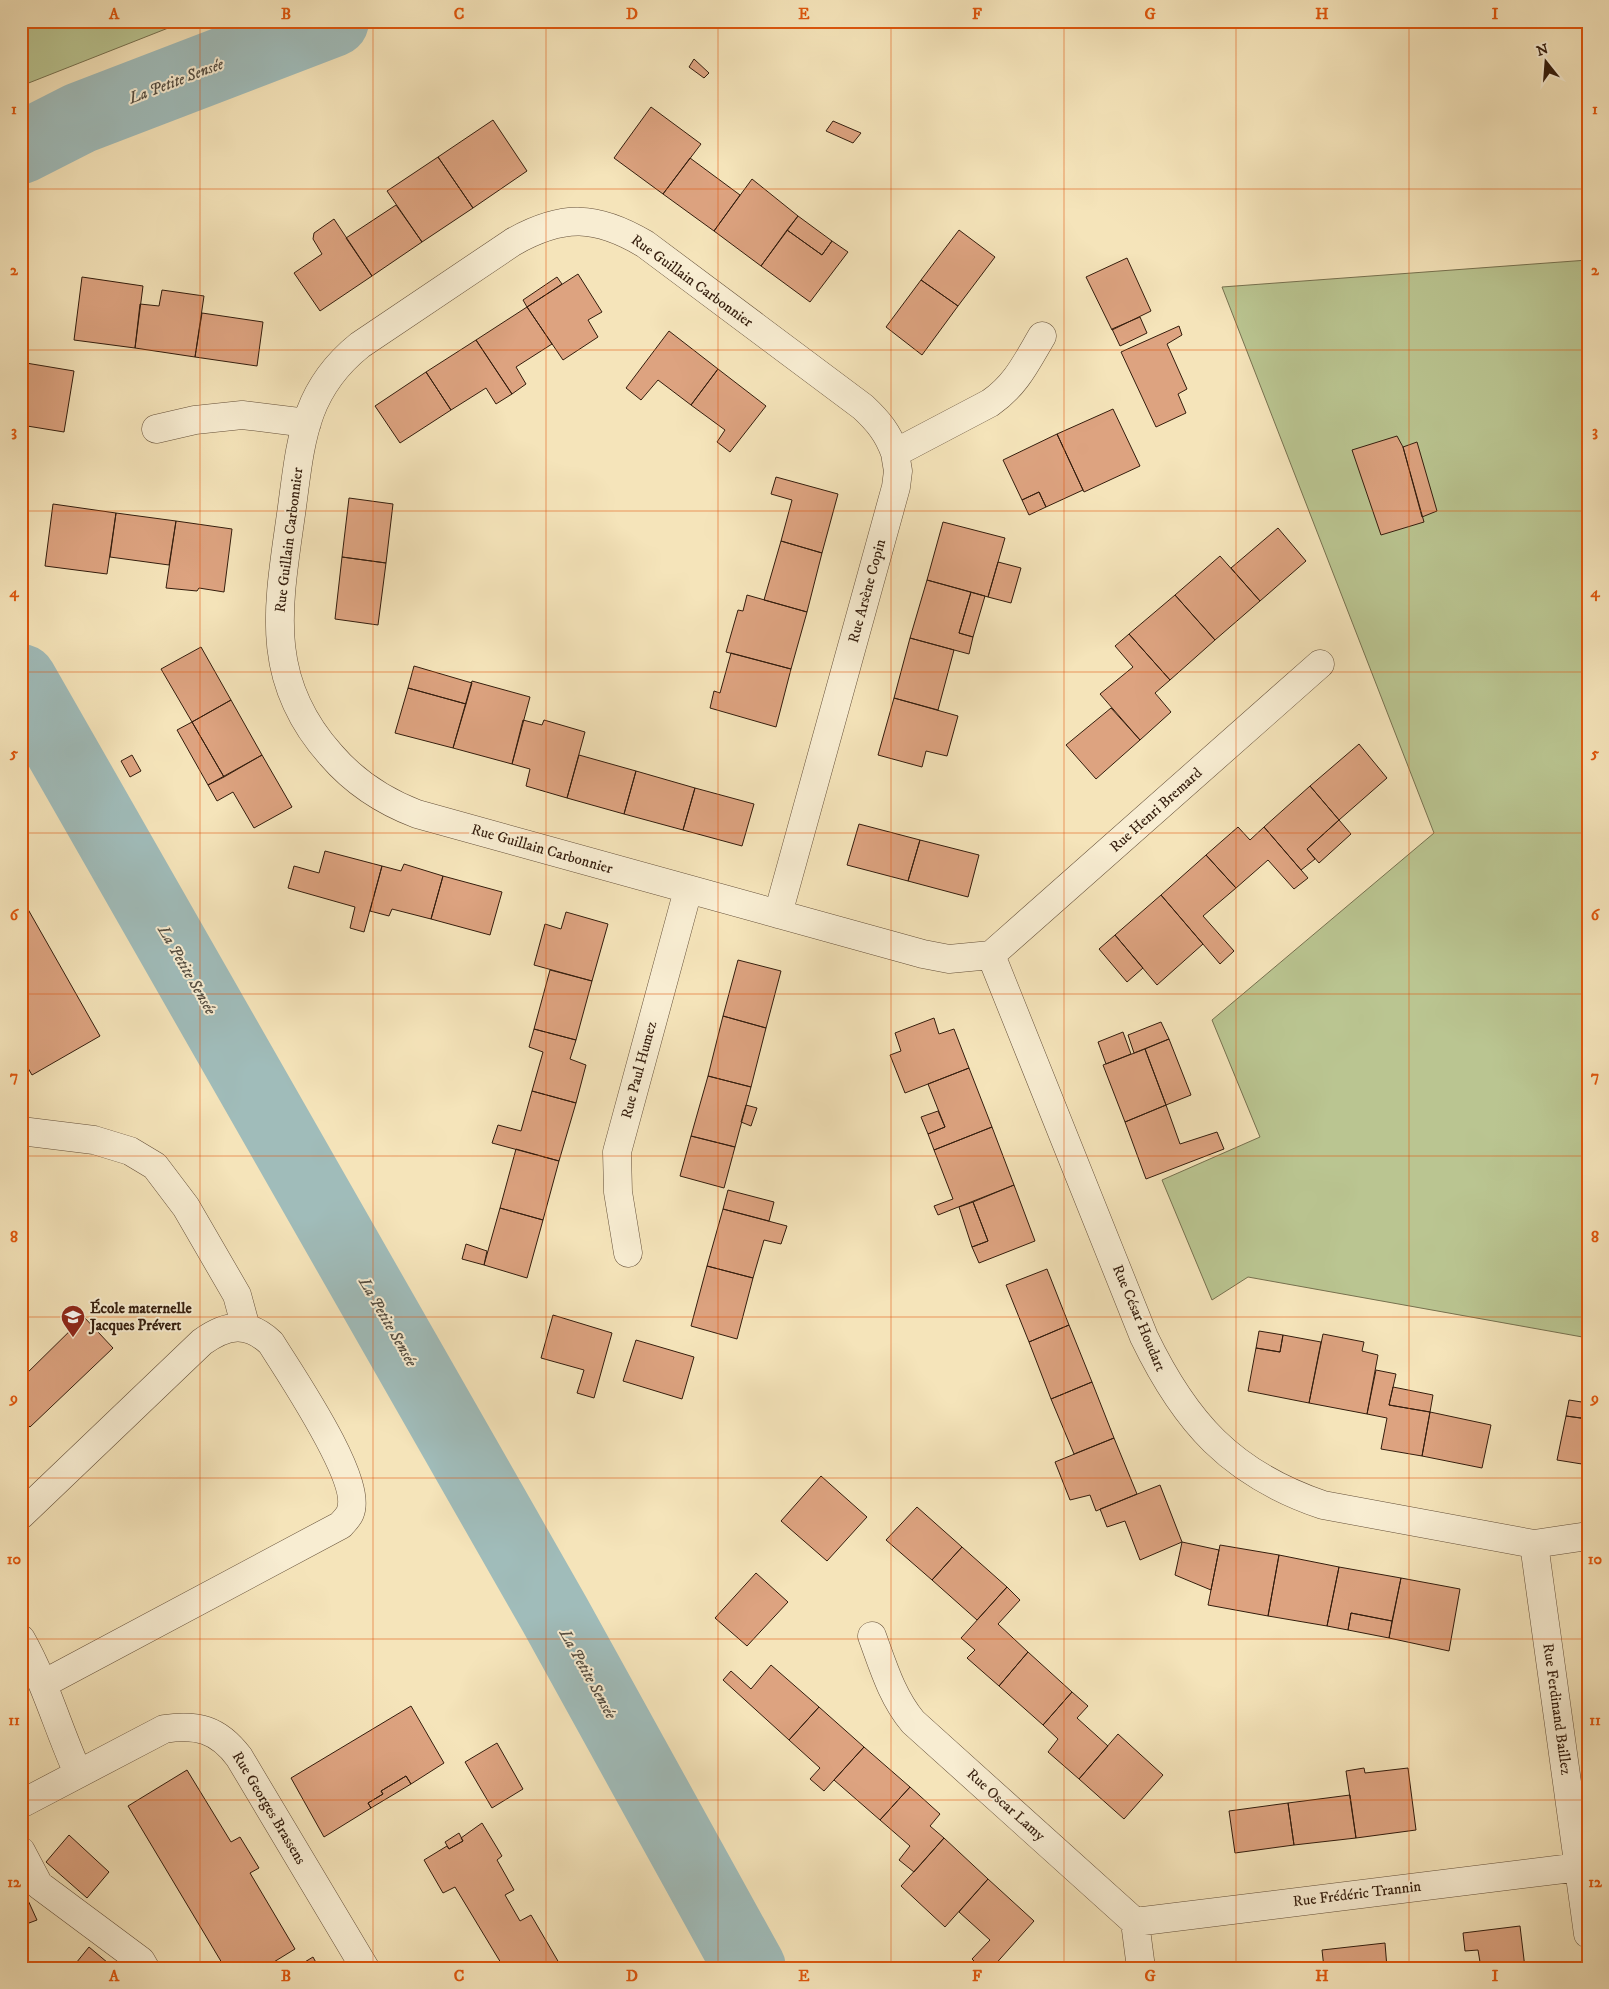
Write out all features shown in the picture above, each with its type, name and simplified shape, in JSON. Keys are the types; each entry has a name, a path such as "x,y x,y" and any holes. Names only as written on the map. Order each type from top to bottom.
{"street":[{"name":"Rue Guillain Carbonnier","path":"895,453 889,437 878,421 863,407 644,244 620,231 590,222 552,224 531,232 360,345 344,358 328,376 315,398 300,451 281,584 280,640 282,664 291,693 302,717 318,740 358,782 395,805 417,814 688,890 939,957 960,959 991,956"},
{"path":"895,453 990,403 1004,393 1018,378 1042,336"},
{"path":"156,429 195,420 242,415 307,422"},
{"name":"Rue Arsène Copin","path":"778,914 896,487 898,471 895,453"},
{"name":"Rue Henri Bremard","path":"991,956 1320,664"},
{"name":"Rue Paul Humez","path":"628,1253 618,1192 617,1152 688,890"},
{"name":"Rue César Houdart","path":"991,956 1144,1336 1170,1387 1184,1408 1223,1450 1247,1468 1298,1496 1323,1505 1534,1544 1588,1536"},
{"path":"21,1131 94,1140 130,1151 155,1166 186,1206 237,1295 246,1328"},
{"path":"21,1516 202,1342 215,1333 234,1328 246,1328 260,1333 271,1343 336,1452 348,1480 352,1500 350,1513 340,1525 323,1536 43,1684"},
{"name":"Rue Ferdinand Baillez","path":"1534,1544 1588,1934"},
{"name":"Rue Oscar Lamy","path":"872,1636 893,1692 902,1709 913,1722 1135,1922"},
{"path":"21,1639 32,1657 64,1744 78,1773"},
{"name":"Rue Georges Brassens","path":"21,1804 164,1729 180,1726 198,1728 213,1733 230,1745 239,1757 365,1968"},
{"path":"21,1851 39,1885 141,1961 145,1968"},
{"name":"Rue Frédéric Trannin","path":"1135,1922 1580,1867"},
{"path":"1135,1922 1140,1968"}],"green space":[{"path":"21,21 186,21 21,86"},
{"path":"1588,260 1588,1338 1248,1277 1212,1300 1162,1180 1260,1137 1212,1020 1434,833 1222,287"}],"building":[{"path":"694,59 709,73 704,78 689,67"},
{"path":"651,107 701,144 663,194 614,158"},
{"path":"493,120 527,171 473,208 438,157"},
{"path":"833,121 861,133 853,143 826,131"},
{"path":"438,157 473,208 422,242 387,191"},
{"path":"690,158 740,195 714,231 663,194"},
{"path":"752,179 798,216 761,266 714,231"},
{"path":"396,205 422,242 372,276 346,238"},
{"path":"798,216 832,241 822,255 787,230"},
{"path":"334,219 372,276 320,311 294,273 322,254 313,239 314,233"},
{"path":"787,230 822,255 832,241 848,252 810,302 761,266"},
{"path":"959,230 995,257 958,306 921,280"},
{"path":"1127,258 1151,311 1112,330 1086,277"},
{"path":"578,274 602,312 588,320 598,337 563,360 527,307"},
{"path":"82,277 143,286 135,348 74,340"},
{"path":"557,277 562,284 527,307 523,300"},
{"path":"921,280 958,306 922,355 886,327"},
{"path":"162,290 204,296 195,357 135,348 140,304 159,306"},
{"path":"527,307 552,344 516,367 526,384 512,394 476,340"},
{"path":"202,313 263,322 257,366 195,357"},
{"path":"1140,317 1147,333 1120,346 1112,329"},
{"path":"1179,326 1182,335 1167,344 1187,389 1178,394 1186,413 1156,427 1121,352"},
{"path":"669,331 718,369 691,405 658,380 641,400 626,388"},
{"path":"476,340 512,394 496,404 486,388 451,410 426,372"},
{"path":"21,348 28,349 26,363 74,371 64,432 21,425"},
{"path":"718,369 766,406 730,452 717,442 725,430 691,405"},
{"path":"426,372 451,410 400,443 375,406"},
{"path":"1113,409 1140,466 1084,492 1057,434"},
{"path":"1057,434 1083,490 1046,507 1039,492 1022,500 1003,460"},
{"path":"1397,436 1403,447 1424,522 1381,535 1352,450"},
{"path":"1417,442 1437,511 1422,517 1403,447"},
{"path":"776,477 838,494 822,553 781,541 792,500 771,494"},
{"path":"1039,492 1046,507 1029,515 1022,500"},
{"path":"349,498 393,504 386,563 342,557"},
{"path":"53,504 116,513 107,574 45,566"},
{"path":"116,513 176,521 169,565 110,557"},
{"path":"176,521 232,529 224,592 199,588 197,591 166,588"},
{"path":"943,522 1005,538 988,597 927,580"},
{"path":"1278,528 1306,561 1260,601 1231,568"},
{"path":"781,541 822,553 807,612 764,600"},
{"path":"1220,556 1260,601 1215,640 1175,595"},
{"path":"342,557 386,563 378,625 335,619"},
{"path":"998,562 1021,568 1011,603 988,597"},
{"path":"927,580 971,592 959,633 973,637 969,654 910,638"},
{"path":"971,592 985,596 973,637 959,633"},
{"path":"747,595 807,612 791,669 726,652 738,610 743,611"},
{"path":"1175,595 1215,640 1170,680 1129,634"},
{"path":"1129,634 1170,680 1155,693 1171,712 1140,740 1100,694 1133,667 1115,646"},
{"path":"910,638 954,650 938,710 894,698"},
{"path":"201,647 231,700 192,722 161,669"},
{"path":"731,653 791,669 776,727 710,708 714,691 720,693"},
{"path":"414,666 472,683 466,704 408,688"},
{"path":"472,681 530,697 512,764 453,748"},
{"path":"408,688 466,704 453,748 395,733"},
{"path":"894,698 958,716 947,756 926,751 922,767 878,755"},
{"path":"231,700 262,755 224,777 192,722"},
{"path":"1111,708 1140,740 1096,779 1066,745"},
{"path":"523,720 542,725 544,720 585,732 567,798 526,786 530,769 512,764"},
{"path":"192,722 224,777 208,785 177,730"},
{"path":"1359,744 1387,778 1339,820 1310,786"},
{"path":"132,755 141,771 130,777 121,761"},
{"path":"262,755 292,807 254,828 233,792 217,801 208,785"},
{"path":"579,755 636,771 624,814 567,798"},
{"path":"636,771 695,788 683,830 624,814"},
{"path":"1310,786 1339,820 1307,849 1315,859 1301,870 1264,827"},
{"path":"695,788 754,804 742,846 683,830"},
{"path":"1339,820 1351,834 1319,863 1307,849"},
{"path":"859,824 920,840 908,881 847,865"},
{"path":"1238,827 1250,840 1264,827 1308,878 1294,889 1268,860 1236,888 1206,855"},
{"path":"920,840 979,855 968,897 908,881"},
{"path":"325,851 382,866 364,932 350,928 355,907 288,888 294,866 319,873"},
{"path":"1206,855 1236,888 1203,916 1234,951 1220,964 1161,895"},
{"path":"404,864 443,876 431,919 392,909 389,916 370,911 382,866 401,871"},
{"path":"443,876 502,892 490,935 431,919"},
{"path":"1161,895 1203,944 1157,985 1115,935"},
{"path":"21,897 100,1036 32,1075 21,1056"},
{"path":"566,912 608,924 592,981 534,965 545,924 561,929"},
{"path":"1115,935 1143,968 1127,982 1099,949"},
{"path":"738,960 781,971 766,1028 723,1016"},
{"path":"550,970 592,981 576,1040 534,1029"},
{"path":"723,1016 766,1028 751,1087 708,1076"},
{"path":"934,1018 939,1034 954,1029 969,1068 905,1093 890,1055 901,1051 895,1033"},
{"path":"1161,1022 1169,1039 1134,1053 1128,1035"},
{"path":"534,1029 576,1040 570,1059 586,1065 576,1103 532,1091 543,1052 529,1047"},
{"path":"1123,1032 1131,1054 1106,1064 1098,1042"},
{"path":"1169,1039 1191,1095 1166,1105 1145,1049"},
{"path":"1145,1049 1166,1105 1125,1122 1103,1065"},
{"path":"969,1068 992,1127 934,1150 928,1134 945,1127 928,1084"},
{"path":"708,1076 751,1087 735,1147 691,1136"},
{"path":"532,1091 576,1103 559,1161 492,1143 498,1125 521,1131"},
{"path":"746,1105 757,1108 751,1126 741,1122"},
{"path":"1166,1105 1180,1144 1217,1132 1224,1149 1146,1179 1125,1122"},
{"path":"938,1111 945,1127 928,1134 921,1117"},
{"path":"992,1127 1014,1185 938,1215 934,1206 953,1199 934,1150"},
{"path":"691,1136 735,1147 724,1188 680,1176"},
{"path":"516,1149 559,1161 543,1220 500,1208"},
{"path":"1014,1185 1035,1241 979,1263 972,1247 988,1241 973,1202"},
{"path":"728,1190 774,1202 769,1221 723,1209"},
{"path":"973,1202 988,1241 972,1247 959,1207"},
{"path":"500,1208 543,1220 527,1278 484,1265"},
{"path":"723,1209 787,1226 781,1244 764,1240 753,1278 707,1266"},
{"path":"466,1244 487,1251 484,1265 462,1259"},
{"path":"707,1266 753,1278 737,1339 691,1326"},
{"path":"1047,1269 1069,1325 1029,1342 1006,1285"},
{"path":"553,1315 612,1333 594,1398 577,1393 584,1370 541,1358"},
{"path":"84,1317 113,1348 30,1427 21,1419 21,1379"},
{"path":"1069,1325 1092,1382 1051,1399 1029,1342"},
{"path":"1259,1331 1283,1335 1280,1352 1256,1348"},
{"path":"1323,1334 1364,1342 1362,1351 1378,1355 1367,1414 1309,1403"},
{"path":"1283,1335 1321,1342 1309,1403 1248,1391 1256,1348 1280,1352"},
{"path":"636,1340 694,1357 682,1399 623,1381"},
{"path":"1376,1370 1396,1374 1389,1405 1430,1412 1422,1456 1381,1449 1387,1418 1367,1414"},
{"path":"1092,1382 1114,1438 1074,1454 1051,1399"},
{"path":"1393,1387 1433,1395 1430,1412 1389,1405"},
{"path":"1569,1400 1588,1403 1588,1419 1566,1416"},
{"path":"1430,1412 1491,1425 1482,1468 1422,1456"},
{"path":"1566,1416 1588,1419 1588,1465 1557,1460"},
{"path":"1114,1438 1137,1494 1096,1511 1090,1495 1070,1500 1055,1462"},
{"path":"821,1476 867,1517 827,1561 781,1521"},
{"path":"1160,1485 1182,1542 1140,1560 1125,1521 1107,1527 1100,1509"},
{"path":"917,1507 962,1547 932,1580 886,1540"},
{"path":"1182,1542 1219,1550 1211,1590 1175,1575"},
{"path":"1220,1545 1279,1555 1268,1616 1208,1605"},
{"path":"962,1547 1007,1587 977,1620 932,1580"},
{"path":"1279,1555 1339,1567 1327,1626 1268,1616"},
{"path":"1339,1567 1401,1578 1392,1621 1351,1613 1348,1630 1327,1626"},
{"path":"756,1573 788,1602 747,1646 715,1618"},
{"path":"1401,1578 1460,1589 1449,1651 1389,1638"},
{"path":"1007,1587 1020,1600 998,1624 1028,1652 999,1686 967,1658 975,1650 961,1638"},
{"path":"1351,1613 1392,1621 1389,1638 1348,1630"},
{"path":"1028,1652 1072,1692 1043,1725 999,1686"},
{"path":"771,1665 819,1707 789,1740 723,1680 731,1671 751,1689"},
{"path":"1072,1692 1088,1706 1077,1718 1108,1746 1079,1779 1048,1752 1058,1739 1043,1725"},
{"path":"411,1706 444,1763 411,1784 406,1776 381,1791 383,1794 368,1803 371,1808 324,1837 291,1778"},
{"path":"819,1707 864,1747 824,1791 810,1779 820,1768 789,1740"},
{"path":"1118,1734 1163,1775 1124,1819 1079,1779"},
{"path":"497,1743 523,1789 492,1808 465,1762"},
{"path":"864,1747 910,1787 880,1820 834,1780"},
{"path":"1364,1768 1365,1773 1408,1768 1416,1830 1356,1838 1346,1771"},
{"path":"187,1770 231,1842 240,1837 259,1868 250,1873 295,1949 264,1968 225,1968 128,1806"},
{"path":"406,1776 411,1784 371,1808 368,1803 383,1794 381,1791"},
{"path":"910,1787 940,1814 930,1826 944,1838 914,1872 899,1860 910,1846 880,1820"},
{"path":"1350,1795 1356,1838 1294,1845 1288,1803"},
{"path":"1288,1803 1294,1845 1235,1853 1229,1811"},
{"path":"482,1823 502,1856 497,1860 514,1890 505,1895 520,1921 531,1915 562,1968 504,1968 455,1887 443,1893 424,1860 447,1846 449,1849 463,1841 461,1838"},
{"path":"459,1833 463,1841 449,1849 445,1842"},
{"path":"69,1835 109,1872 87,1898 46,1862"},
{"path":"944,1838 988,1879 945,1927 901,1886"},
{"path":"988,1879 1034,1921 992,1968 981,1968 972,1959 990,1940 959,1912"},
{"path":"21,1885 37,1920 21,1926"},
{"path":"1520,1926 1525,1968 1481,1968 1478,1950 1465,1951 1463,1933"},
{"path":"1385,1943 1387,1968 1324,1968 1322,1950"},
{"path":"89,1947 114,1968 72,1968"},
{"path":"313,1957 319,1968 295,1968"},
{"path":"1245,1962 1246,1968 1199,1967"}],"waterway":[{"name":"La Petite Sensée","path":"21,148 80,118 333,21"},
{"name":"La Petite Sensée","path":"21,680 555,1615 750,1968"}],"place":[{"name":"École maternelle Jacques Prévert","path":"73,1338"}]}
